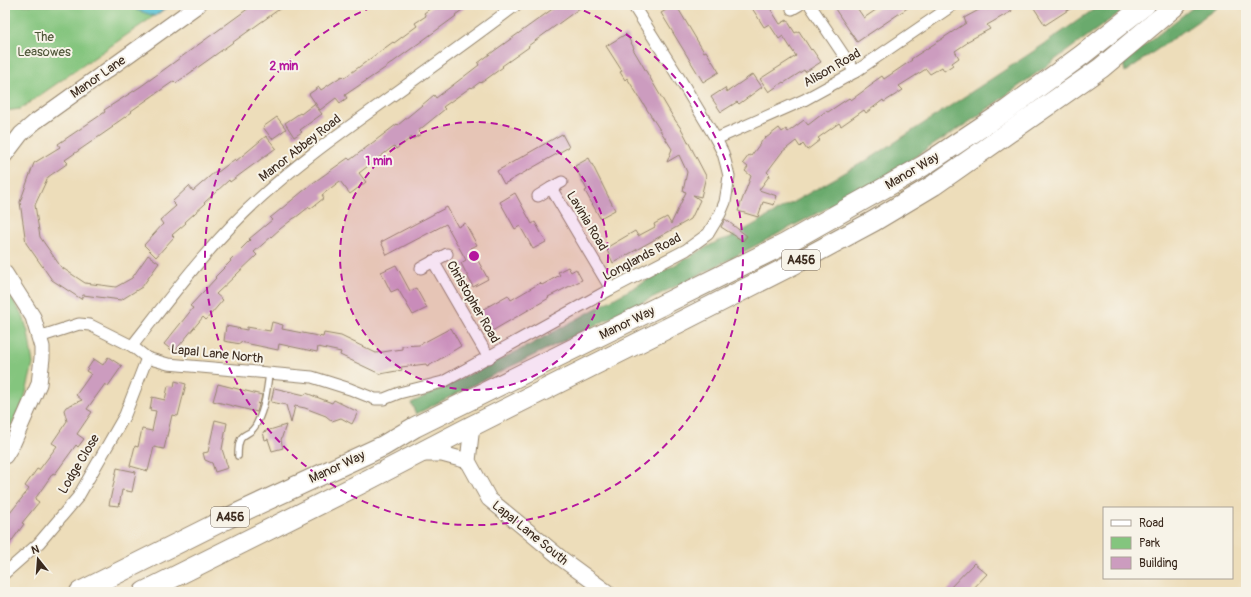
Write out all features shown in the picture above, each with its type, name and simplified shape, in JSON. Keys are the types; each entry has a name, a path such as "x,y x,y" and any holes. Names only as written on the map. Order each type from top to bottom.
{"highway":[{"name":"Manor Way","path":"80,592 228,518 383,446 415,427 785,244 923,166 1007,110 1064,69 1144,5"},
{"name":"Manor Way","path":"144,592 796,263 874,221 934,185 1101,68 1176,5"}],"main road":[{"name":"Manor Lane","path":"5,155 21,134 35,122 198,5"},
{"path":"5,273 33,317 42,347 39,384 13,443 5,456"},
{"path":"419,454 442,454 468,461 472,426"},
{"name":"Lapal Lane South","path":"468,461 489,499 562,559 607,592"}],"street":[{"name":"Manor Abbey Road","path":"132,346 198,262 223,234 261,196 299,163 516,5"},
{"name":"Longlands Road","path":"399,393 443,382 489,358 611,289 686,250 708,234 720,214 725,202 729,176 723,153 716,139 633,5"},
{"path":"810,5 855,72"},
{"name":"Alison Road","path":"716,139 804,100 855,72 953,5"},
{"name":"Lavinia Road","path":"538,196 562,182"},
{"name":"Lavinia Road","path":"551,188 611,289"},
{"name":"Christopher Road","path":"421,268 447,254"},
{"name":"Christopher Road","path":"433,261 489,358"},
{"name":"Lapal Lane North","path":"39,337 79,324 90,325 132,346 147,358 168,364 312,377 350,389 375,400 384,399 399,393"},
{"name":"Lodge Close","path":"7,568 39,543 78,497 125,415 147,358"}],"lane":[{"path":"238,456 238,444 240,439 243,435 252,431 257,425 264,407 269,374"}],"green space":[{"name":"The Leasowes","path":"5,5 170,5 20,109 5,111"},
{"path":"1100,5 1129,5 975,118 873,184 705,272 416,414 411,403 530,345 718,241 732,237 874,156 1046,43"},
{"path":"1196,5 1221,5 1125,72 1123,62"},
{"path":"5,288 23,316 28,332 33,364 24,401 5,437"}],"water":[{"path":"139,5 170,5 155,16 136,10"}],"building":[{"path":"253,5 285,5 176,83 174,81 131,111 132,112 112,126 113,127 65,160 68,163 48,177 35,205 40,237 61,267 85,283 116,287 132,278 148,255 159,263 142,287 121,300 83,295 81,299 52,280 26,243 20,202 34,163 60,147 58,144 105,112 104,110 140,87"},
{"path":"435,5 469,5 385,68 345,95 347,98 340,103 336,98 320,110 309,94 319,87 321,90 342,76 344,78 393,42 394,43 417,26 415,23 426,16 424,13"},
{"path":"558,5 584,5 481,83 480,82 472,88 471,87 443,107 445,109 418,131 421,134 413,139 412,137 396,149 394,146 359,173 366,182 350,194 340,181 322,195 324,198 310,209 309,207 294,218 254,252 257,255 216,294 223,300 206,320 203,317 174,352 164,344 193,308 190,306 231,261 230,260 250,240 249,239 272,220 270,218 313,183 348,158 350,160 397,124 398,125 434,95 436,98 479,65 478,63"},
{"path":"675,5 704,52 706,51 719,72 703,82 661,13"},
{"path":"750,5 768,5 780,24 787,20 795,33 799,31 811,50 812,49 821,62 805,72 804,70 784,83 783,82 769,92 760,79 796,56 783,36 779,39 769,24 764,27"},
{"path":"841,5 855,5 864,18 883,5 912,5 857,42 835,9"},
{"path":"988,5 1009,5 1012,11 987,25 990,29 966,42 967,43 955,51 959,58 952,63 953,65 944,71 942,67 930,74 926,69 899,86 903,90 884,102 883,100 866,113 864,110 841,126 839,123 818,138 820,140 807,150 803,144 800,147 796,141 782,152 767,172 770,175 759,190 777,196 774,205 763,202 758,217 738,211 751,176 745,171 748,167 743,163 749,155 751,156 765,137 766,138 779,128 782,132 786,129 788,132 804,120 808,125 826,111 828,112 849,98 851,100 882,76 884,79 912,60 911,59 966,23 964,18"},
{"path":"1032,5 1076,5 1045,25"},
{"path":"626,34 634,48 633,49 682,130 706,176 701,197 693,195 700,200 691,219 613,263 606,248 635,231 638,236 655,227 654,224 667,217 671,224 686,192 683,191 687,172 679,155 667,162 672,149 627,78 625,80 620,72 622,71 606,46"},
{"path":"753,74 762,87 739,104 737,102 721,112 711,97 725,88 727,92"},
{"path":"314,104 322,114 300,130 302,132 294,137 285,123 300,113 301,114"},
{"path":"277,117 286,129 272,139 263,127"},
{"path":"562,134 569,147 504,184 497,171"},
{"path":"266,136 276,148 230,182 229,180 172,235 174,237 156,257 144,245 163,224 160,220 176,206 172,202 189,186 193,191 217,170 218,172 235,159 236,161"},
{"path":"589,158 615,210 600,218 585,191 587,190 575,166"},
{"path":"515,193 532,224 535,222 546,242 533,249 520,226 515,229 500,202"},
{"path":"447,207 458,227 465,223 477,245 471,248 488,279 473,287 461,263 466,260 446,224 387,255 381,242"},
{"path":"725,219 747,236 743,241 721,227"},
{"path":"396,265 410,291 416,288 427,308 413,315 398,289 391,292 381,272"},
{"path":"568,267 571,272 576,269 582,280 548,297 549,298 492,331 480,311 508,295 511,300 540,283 542,285 560,275 558,272"},
{"path":"272,322 283,325 282,329 323,337 324,333 341,336 376,353 402,349 402,346 419,345 451,328 461,346 427,367 426,364 401,367 402,370 380,374 340,355 341,352 318,347 317,352 279,344 278,350 240,342 240,344 224,341 226,326 247,330 247,327 270,331"},
{"path":"108,357 122,366 108,386 105,384 87,409 92,412 77,434 84,439 78,447 76,445 55,474 53,473 35,499 39,502 22,523 24,524 5,550 5,509 10,513 29,489 25,486 37,469 39,470 57,446 52,443 67,421 64,410 66,407 82,400 76,395 91,374 86,371 94,359 103,365"},
{"path":"175,381 186,384 178,416 172,415 164,449 154,447 148,471 130,466 135,446 138,447 142,429 152,431 156,411 150,410 152,397 165,400 168,386 174,387"},
{"path":"218,384 262,395 260,404 257,403 259,405 257,412 213,401"},
{"path":"274,388 305,395 306,393 332,403 334,400 358,412 352,424 341,418 332,421 326,416 295,406 291,423 286,405 271,402"},
{"path":"215,420 227,423 222,449 228,468 215,472 212,463 205,460 203,453 208,452"},
{"path":"286,425 281,440 283,448 272,451 268,439 265,440 263,432"},
{"path":"117,468 136,472 132,492 122,490 119,506 109,505"},
{"path":"974,563 987,574 970,592 946,592"}]}
